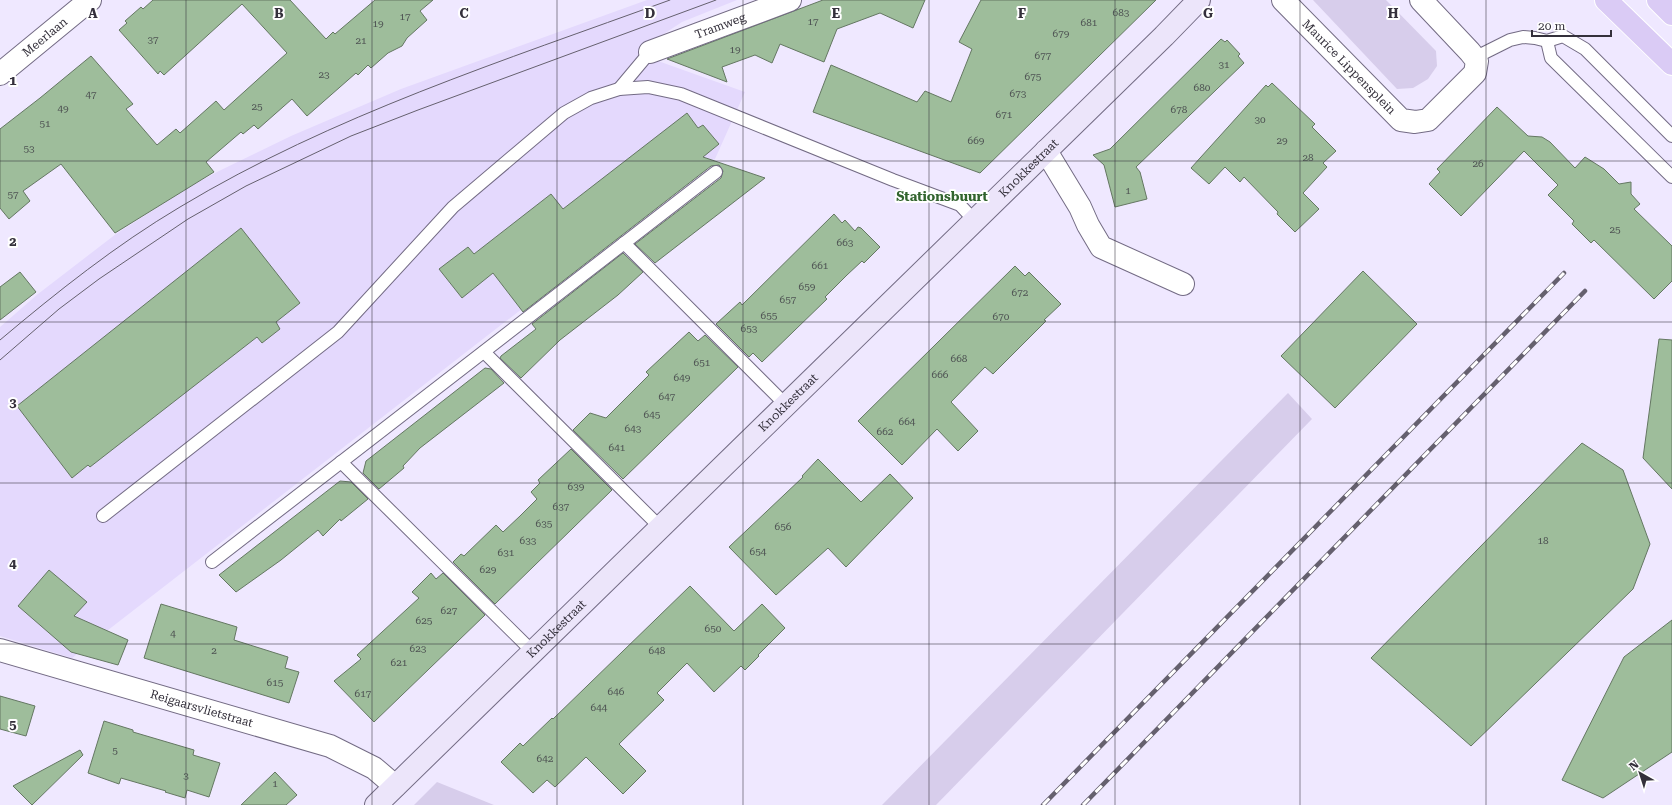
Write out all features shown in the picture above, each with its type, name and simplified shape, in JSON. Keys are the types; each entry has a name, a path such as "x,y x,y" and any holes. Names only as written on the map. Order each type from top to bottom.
{"main road":[{"path":"1606,0 1672,64"},
{"path":"1658,0 1672,14"}],"street":[{"name":"Meerlaan","path":"0,74 90,0"},
{"name":"Tramweg","path":"650,52 790,0"},
{"name":"Knokkestraat","path":"376,805 1199,0"},
{"name":"Maurice Lippensplein","path":"1283,0 1401,120 1415,122 1428,120 1475,73 1477,61 1474,58"},
{"path":"1421,0 1474,58"},
{"path":"1046,151 1080,207 1088,225 1101,247 1183,284"},
{"name":"Reigaarsvlietstraat","path":"0,650 330,746 374,768 395,786"}],"lane":[{"path":"1474,58 1516,38 1535,38 1547,41 1564,36 1584,49 1672,136"},
{"path":"1547,41 1551,58 1672,177"},
{"path":"619,89 650,52"},
{"path":"103,516 338,332 453,207 564,113 591,98 619,89 648,87 681,94 885,177 960,205 974,220"},
{"path":"212,562 716,172"},
{"path":"624,243 786,405"},
{"path":"484,352 660,527"},
{"path":"341,462 533,652"}],"shaded area":[{"path":"647,0 737,0 682,22 644,47 652,61 658,61 745,92 715,159 72,658 0,636 0,327 38,294 116,234 191,186 219,171 291,136 401,89"},
{"path":"1313,0 1386,0 1436,51 1437,66 1428,79 1413,88 1397,89"},
{"path":"1288,393 1312,419 936,805 882,805"},
{"path":"437,782 494,805 414,805"}],"building":[{"path":"153,0 290,0 326,39 333,32 335,34 375,0 433,0 420,11 427,20 407,38 402,46 388,53 371,68 368,65 358,75 356,73 307,116 292,99 258,129 254,125 243,134 241,132 206,162 214,172 115,233 61,164 23,191 30,201 9,219 0,208 0,129 91,56 133,104 126,109 157,145 176,129 180,133 216,101 224,110 287,53 242,4 164,75 160,71 158,74 119,30 127,23 125,21 141,7 143,9"},
{"path":"823,0 925,0 913,28 880,13 837,29 824,62 780,44 772,63 755,55 722,67 727,82 667,59"},
{"path":"981,0 1156,0 980,173 813,112 831,65 917,102 925,91 951,102 972,49 959,42"},
{"path":"1221,39 1225,42 1227,40 1240,54 1238,56 1244,63 1136,167 1140,172 1147,199 1115,207 1104,165 1093,155 1110,149"},
{"path":"1272,83 1315,124 1312,127 1336,151 1323,163 1327,167 1303,193 1319,209 1295,232 1244,177 1240,182 1225,167 1209,184 1191,168 1266,85 1268,87"},
{"path":"1497,107 1528,136 1542,137 1550,142 1575,168 1585,157 1604,169 1619,184 1631,182 1631,194 1640,204 1634,209 1672,246 1672,281 1654,299 1594,240 1591,243 1572,224 1574,221 1548,195 1558,185 1524,151 1461,216 1429,184 1440,172 1437,169"},
{"path":"687,113 698,128 703,125 719,144 703,157 765,178 655,263 635,244 721,178 723,171 719,165 711,166 523,312 493,273 462,298 439,269 468,247 474,254 551,194 563,209"},
{"path":"834,214 842,223 845,220 855,231 858,227 861,228 880,247 864,263 862,261 847,275 825,297 827,299 762,362 753,353 749,357 716,324 740,302 742,305"},
{"path":"241,228 300,303 276,322 280,329 262,343 257,337 90,467 88,465 72,478 17,406"},
{"path":"623,253 643,272 618,295 560,340 521,378 500,358 536,329 532,324"},
{"path":"1015,266 1025,276 1029,272 1061,304 993,374 985,367 951,402 978,431 958,451 937,429 902,465 858,421"},
{"path":"1363,271 1417,324 1335,408 1281,356"},
{"path":"20,272 36,292 0,320 0,287"},
{"path":"689,332 698,341 705,335 738,367 623,479 573,430 590,413 606,418 649,375 646,372"},
{"path":"1659,339 1672,340 1672,489 1643,458"},
{"path":"485,368 491,369 504,383 420,448 403,466 404,468 379,489 363,473 366,461"},
{"path":"1582,443 1623,470 1650,544 1633,589 1471,746 1371,658"},
{"path":"571,449 612,490 495,604 453,562 461,554 464,556 496,525 503,532 520,516 537,499 531,492 540,483 538,480"},
{"path":"818,459 861,502 890,474 913,498 846,567 828,548 776,595 729,547 803,477 802,476"},
{"path":"340,481 351,482 368,499 341,521 340,519 323,536 318,530 281,560 236,592 219,575"},
{"path":"49,570 87,602 74,616 128,640 118,665 71,652 18,606"},
{"path":"431,573 436,579 443,573 485,615 374,722 334,681 361,659 357,655 419,598 412,592"},
{"path":"690,586 734,631 762,604 785,628 745,670 741,666 714,692 687,663 657,693 664,700 619,744 646,771 623,794 586,757 555,787 547,780 533,793 501,762 520,743 523,746 552,718 553,719"},
{"path":"161,604 237,627 234,640 288,657 285,668 299,672 289,703 144,658"},
{"path":"1672,620 1672,752 1603,798 1562,780 1624,657"},
{"path":"0,696 35,706 26,736 0,729"},
{"path":"104,721 133,730 133,732 194,750 193,755 220,763 209,797 187,790 185,798 121,778 119,784 88,773"},
{"path":"80,750 83,755 32,805 13,786"},
{"path":"275,772 297,795 286,805 241,805"}],"tram line":[{"path":"0,340 43,304 110,253 180,207 238,174 298,144 358,117 420,92 670,0"},
{"path":"0,360 59,309 99,279 188,219 246,186 351,136 716,0"}],"railway":[{"path":"1043,805 1564,273"},
{"path":"1083,805 1585,291"}],"district":[{"name":"Stationsbuurt","path":"942,196"}]}
